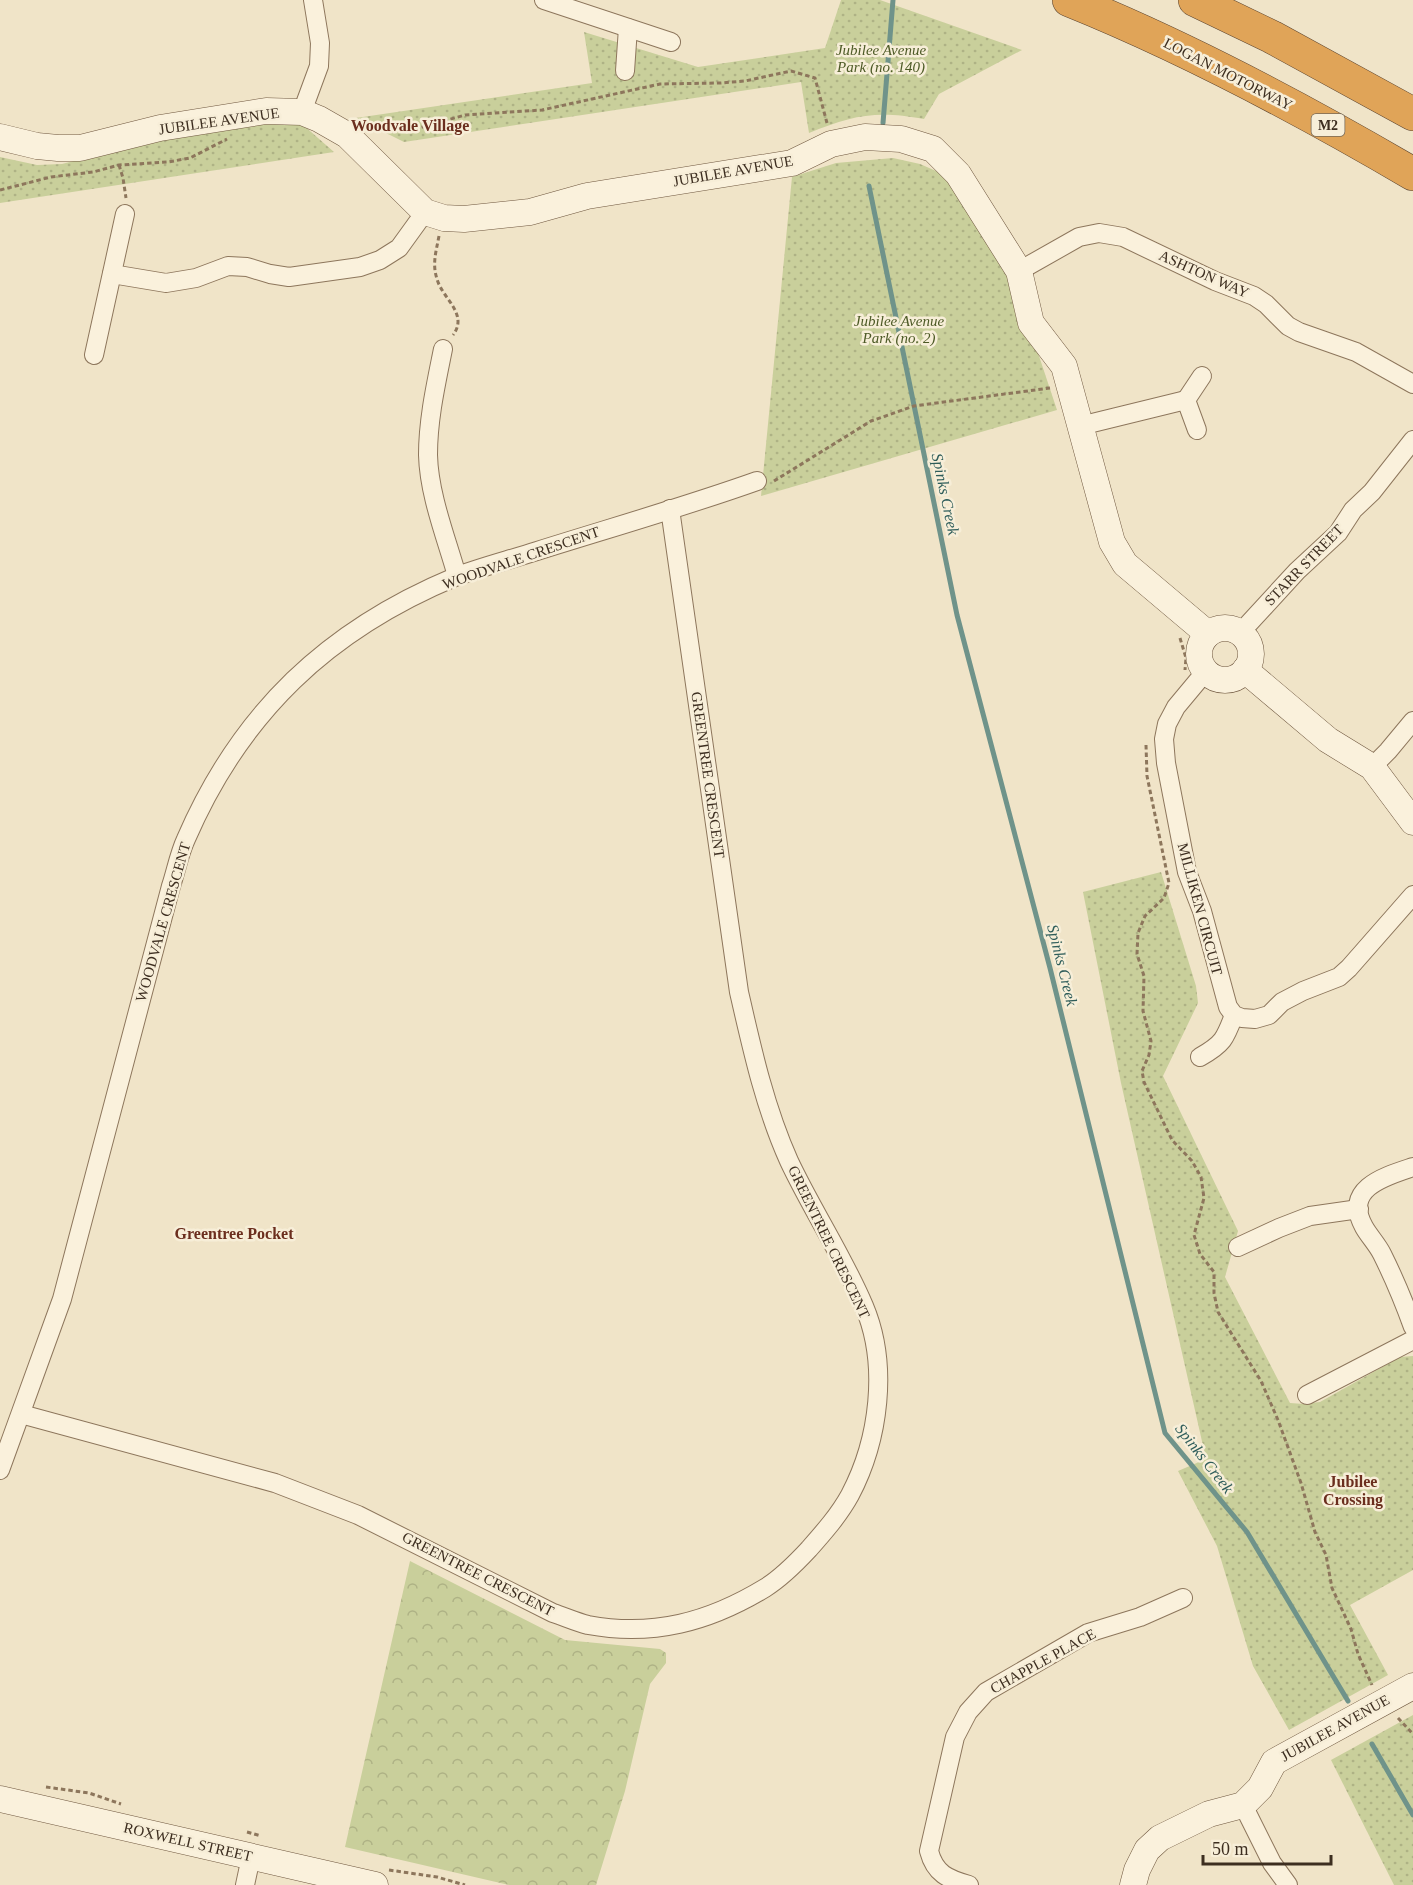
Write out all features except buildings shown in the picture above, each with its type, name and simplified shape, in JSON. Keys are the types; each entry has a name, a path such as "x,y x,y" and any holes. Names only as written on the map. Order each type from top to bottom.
{"highway":[{"name":"LOGAN MOTORWAY","path":"1069,0 1163,41 1241,79 1339,130 1413,174"},
{"path":"1195,0 1323,63 1413,114"}],"street":[{"path":"302,112 319,66 320,43 314,0"},
{"path":"544,0 671,42"},
{"path":"625,72 628,28"},
{"name":"JUBILEE AVENUE","path":"0,137 37,146 80,148 160,128 266,111 302,112 347,135 435,215 464,219 530,212 587,196 792,163 831,144 865,137 901,139 933,149 958,174 1019,271 1031,322 1064,366 1112,543 1125,564 1208,634"},
{"path":"94,355 125,214"},
{"path":"112,274 166,283 196,278 228,266 247,267 289,277 360,267 380,260 399,248 435,215"},
{"name":"ASHTON WAY","path":"1019,271 1079,237 1099,233 1123,237 1215,281 1254,296 1266,304 1288,326 1356,352 1413,384"},
{"path":"443,349 430,417 428,456 434,495 457,576"},
{"path":"1080,426 1186,400 1202,376"},
{"path":"1186,400 1197,430"},
{"name":"STARR STREET","path":"1240,633 1297,571 1338,533 1353,510 1372,492 1413,440"},
{"name":"WOODVALE CRESCENT","path":"0,1470 62,1299 185,840 209,793 240,742 274,699 314,660 356,628 405,600 457,576 754,482"},
{"name":"GREENTREE CRESCENT","path":"21,1414 274,1483 312,1497 358,1515 553,1613 586,1624 624,1629 664,1628 705,1618 741,1603 774,1583 828,1528 850,1494 865,1459 875,1425 878,1383 875,1345 865,1308 789,1160 770,1112 753,1057 738,980 670,509"},
{"path":"1224,628 1240,633 1250,646 1251,655 1245,670 1238,676 1221,680 1194,673 1203,640 1208,634 1224,628"},
{"path":"1245,670 1328,740 1372,767 1413,822"},
{"name":"MILLIKEN CIRCUIT","path":"1194,673 1167,724 1164,740 1166,763 1187,872 1202,910 1225,999 1234,1015"},
{"path":"1372,767 1413,721"},
{"path":"1200,1057 1218,1047 1227,1034 1234,1015 1242,1018 1255,1018 1269,1015 1282,1002 1339,977 1413,895"},
{"path":"1413,1167 1372,1182 1363,1193 1359,1209 1363,1226 1381,1252 1413,1327"},
{"path":"1238,1248 1310,1216 1359,1209"},
{"path":"1307,1395 1413,1340"},
{"name":"CHAPPLE PLACE","path":"969,1885 949,1879 934,1879 929,1851 955,1737 968,1712 986,1692 1088,1633 1140,1617 1183,1598"},
{"name":"JUBILEE AVENUE","path":"1243,1805 1260,1788 1274,1762 1413,1686"},
{"name":"ROXWELL STREET","path":"0,1799 375,1885"},
{"path":"1133,1885 1137,1870 1147,1850 1160,1838 1209,1814 1243,1805 1272,1863 1288,1885"},
{"path":"245,1885 251,1857"}],"path":[{"path":"347,135 364,127 398,132 479,113 542,110 660,84 721,83 791,71 815,78 831,144"},
{"path":"0,190 51,177 93,172 119,165 168,162 190,158 233,136"},
{"path":"119,165 123,178 125,214"},
{"path":"435,215 433,262 437,282 457,313 456,331 443,349"},
{"path":"754,482 757,493 871,421 914,406 1070,387"},
{"path":"1176,632 1186,658 1185,669 1194,673"},
{"path":"1146,739 1147,776 1169,883 1164,898 1145,916 1138,933 1137,954 1144,976 1143,1011 1151,1041 1149,1055 1142,1071 1144,1082 1172,1140 1192,1161 1201,1177 1204,1198 1194,1235 1200,1254 1214,1272 1214,1293 1218,1312 1261,1381 1278,1420 1301,1483 1315,1532 1326,1555 1332,1588 1351,1629 1358,1654 1369,1679 1383,1702"}],"green space":[{"name":"Jubilee Avenue Park (no. 140)","path":"841,0 880,0 1022,50 939,94 924,119 892,115 865,116 838,122 809,133 801,82 404,142 356,118 592,83 584,32 698,67 825,48"},
{"path":"285,121 302,124 334,152 0,203 0,157 37,165 62,164 166,137"},
{"name":"Jubilee Avenue Park (no. 2)","path":"893,158 920,164 943,174 1011,272 1057,410 761,496 792,177 836,163"},
{"path":"1161,872 1196,986 1198,1003 1163,1076 1238,1231 1225,1277 1290,1403 1320,1402 1400,1357 1413,1356 1413,1570 1350,1605 1388,1675 1289,1730 1253,1666 1217,1546 1178,1471 1206,1459 1121,1083 1083,892"},
{"path":"410,1561 565,1640 660,1649 666,1653 666,1663 650,1684 625,1791 596,1885 509,1885 345,1847"},
{"path":"1413,1715 1413,1885 1394,1885 1331,1760"}],"waterway":[{"name":"Spinks Creek","path":"883,123 893,0"},
{"name":"Spinks Creek","path":"869,186 957,615 1050,968 1165,1433 1247,1532 1348,1701"},
{"name":"Spinks Creek","path":"1372,1744 1413,1815"}],"district":[{"name":"Woodvale Village","path":"410,125"},
{"name":"Greentree Pocket","path":"234,1233"},
{"name":"Jubilee Crossing","path":"1353,1490"}]}
